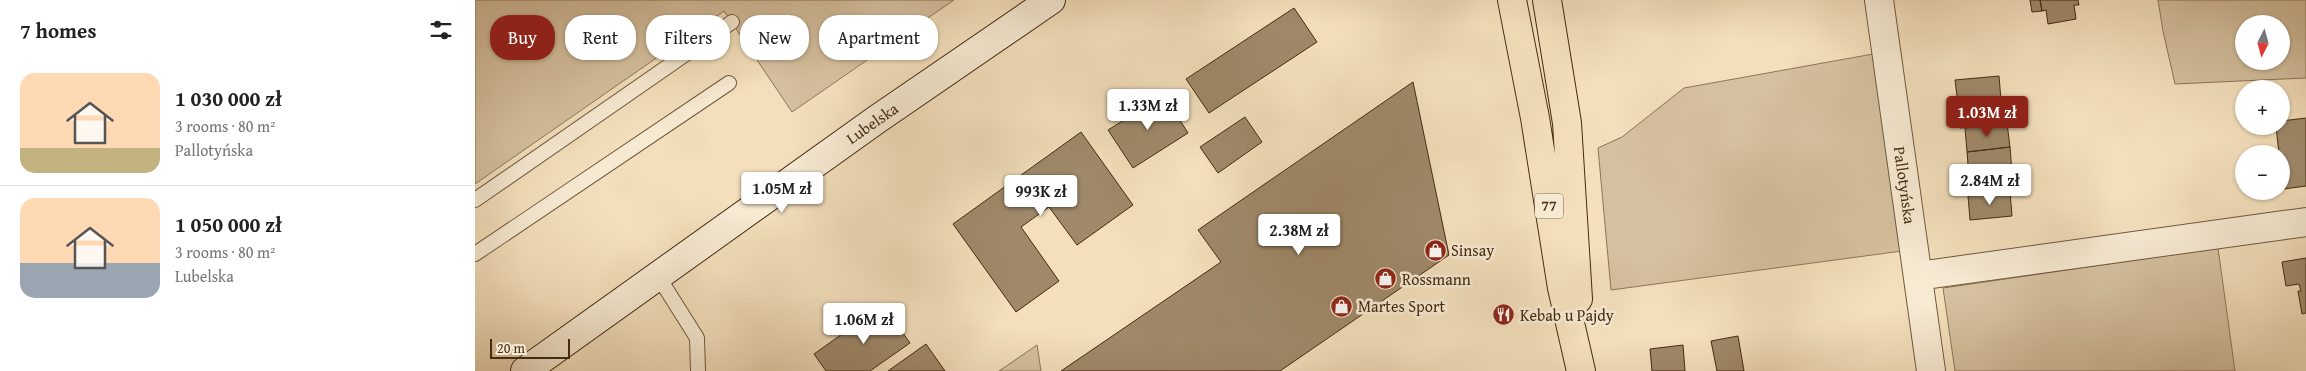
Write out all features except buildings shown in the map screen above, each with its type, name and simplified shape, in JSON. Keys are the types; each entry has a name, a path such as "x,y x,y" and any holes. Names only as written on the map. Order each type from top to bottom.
{"main road":[{"name":"77","path":"1512,0 1535,118 1562,288 1579,361"},
{"name":"77","path":"1547,0 1567,123 1579,284 1579,361"}],"street":[{"name":"Lubelska","path":"525,371 876,120 1051,0"},
{"name":"Pallotyńska","path":"1879,0 1931,371"},
{"path":"1918,276 2306,222"}],"lane":[{"path":"475,200 732,22"},
{"path":"475,254 729,82"},
{"path":"658,276 697,338 698,371"}],"shaded area":[{"path":"475,0 954,0 932,15 819,15 819,60 867,60 792,112 757,60 809,60 809,15 740,15 740,35 730,20 730,15 727,15 724,11 718,15 646,15 646,60 653,60 475,184"},
{"path":"2158,0 2306,0 2306,78 2175,84"},
{"path":"1873,54 1902,251 1611,290 1598,148 1622,137 1684,88"},
{"path":"2218,248 2235,371 1955,371 1943,288"},
{"path":"1037,345 1041,371 999,371"}],"place":[{"name":"Sinsay","path":"1435,250"},
{"name":"Rossmann","path":"1386,279"},
{"name":"Martes Sport","path":"1342,306"},
{"name":"Kebab u Pajdy","path":"1504,315"}]}
